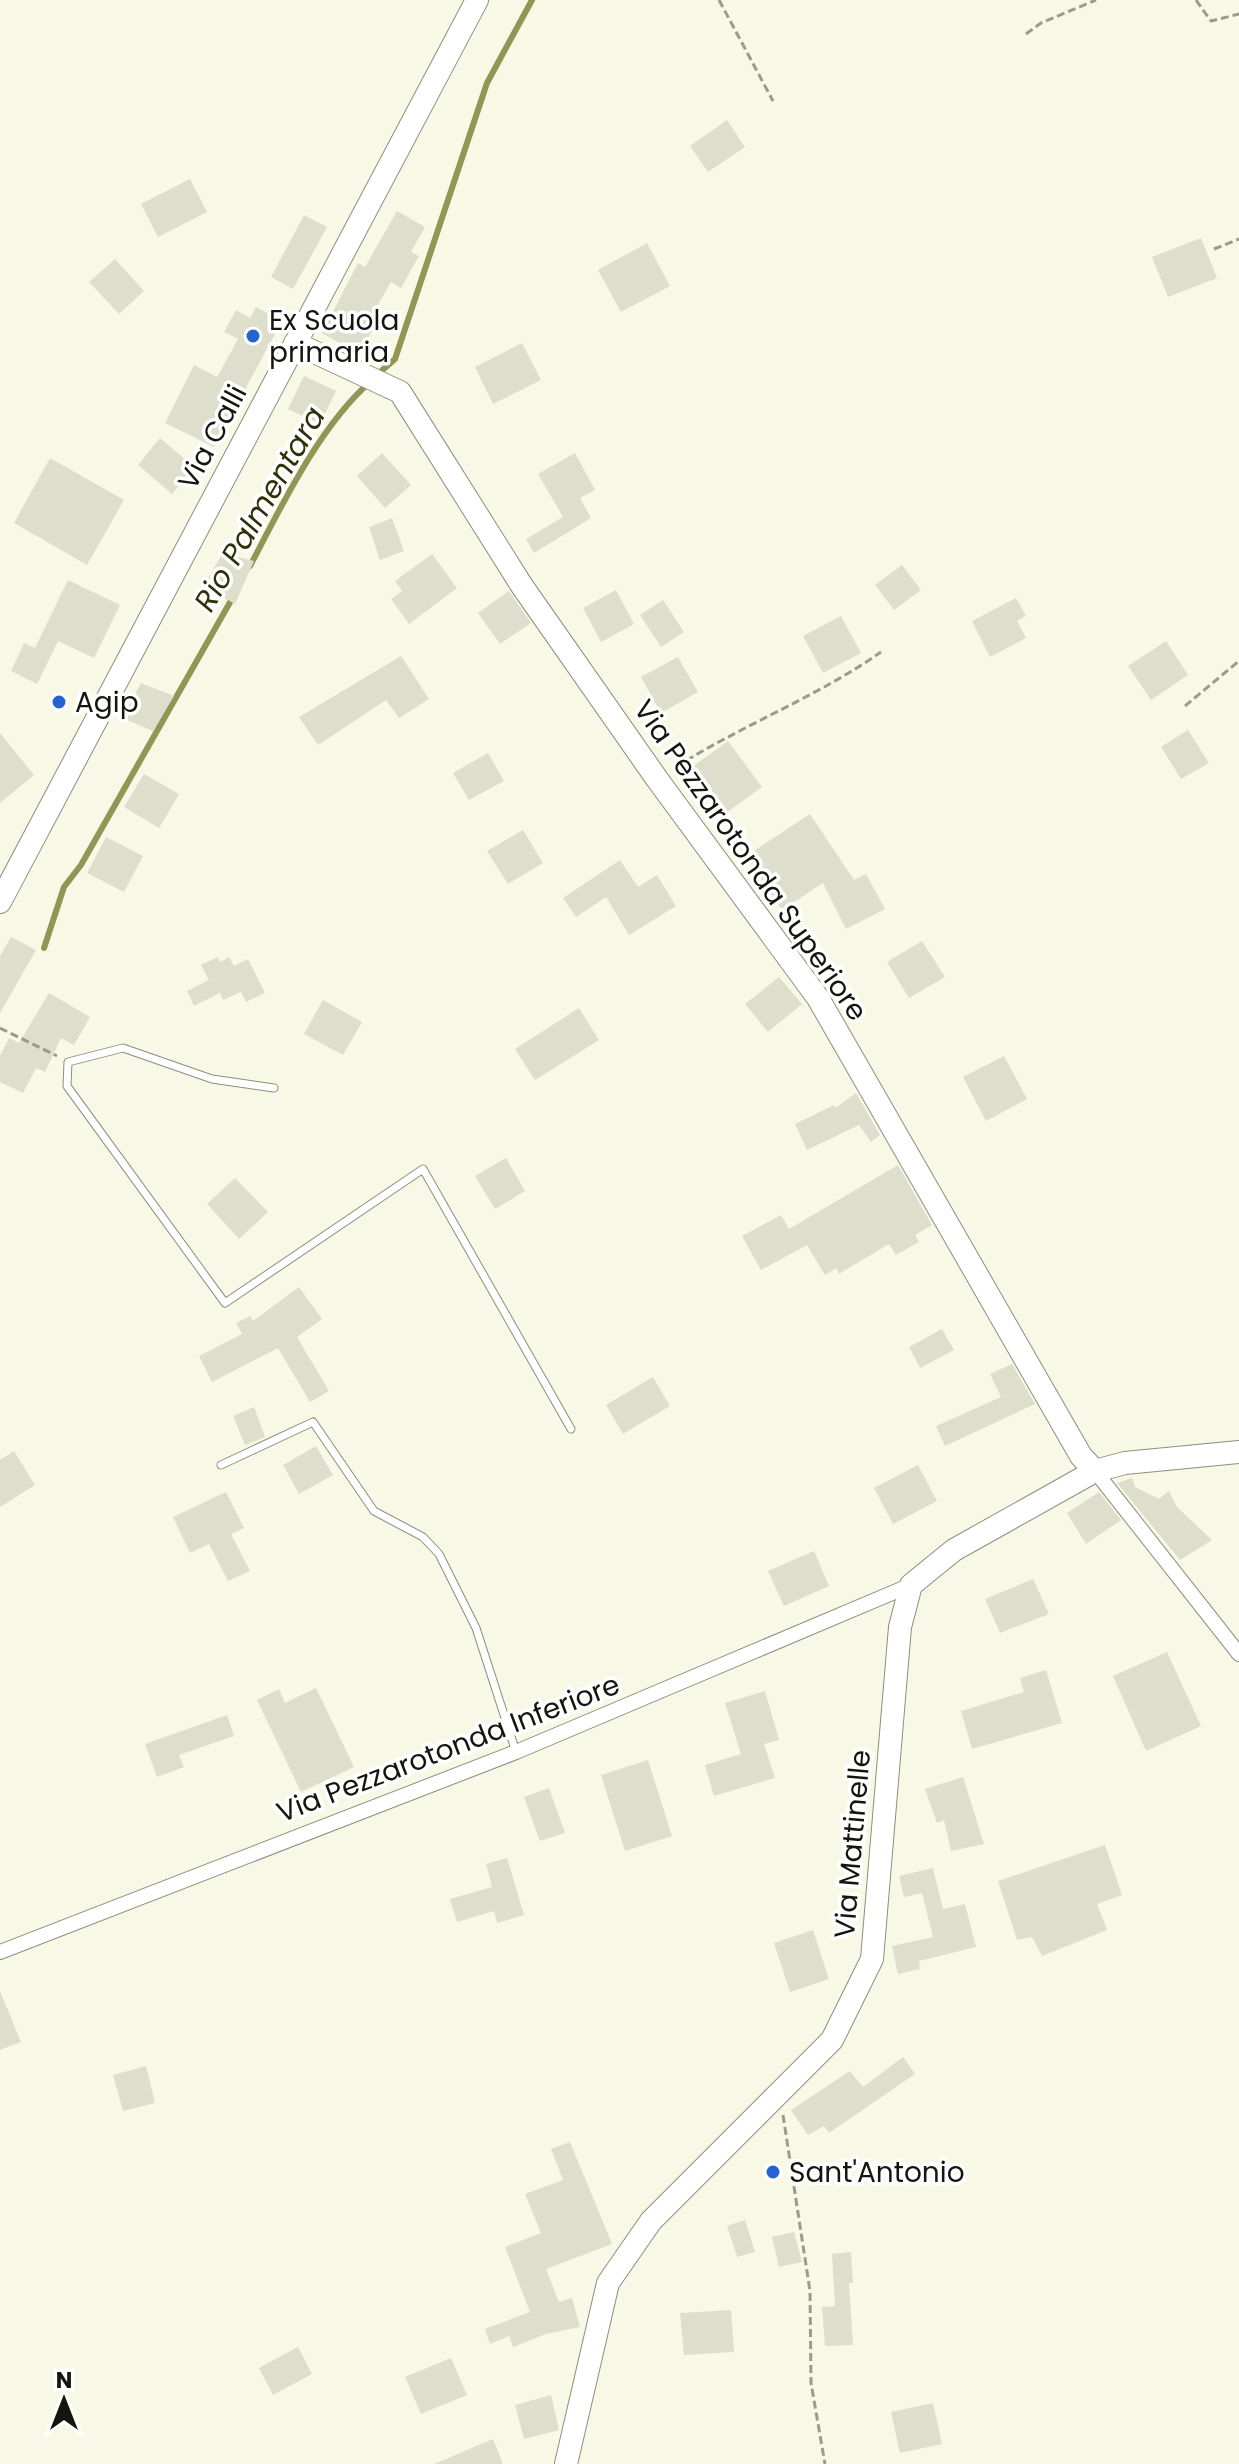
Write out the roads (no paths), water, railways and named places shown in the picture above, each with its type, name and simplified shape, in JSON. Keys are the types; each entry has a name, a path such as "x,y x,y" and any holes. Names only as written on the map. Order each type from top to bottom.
{"street":[{"name":"Via Calli","path":"0,902 477,0"},
{"name":"Via Pezzarotonda Superiore","path":"295,343 400,392 522,586 657,779 818,998 1081,1456 1095,1471"},
{"path":"911,1585 954,1550 1095,1471 1125,1463 1239,1452"},
{"path":"1095,1471 1239,1654"},
{"name":"Via Pezzarotonda Inferiore","path":"0,1952 516,1752 911,1585"},
{"name":"Via Mattinelle","path":"566,2464 608,2283 651,2221 832,2040 872,1959 900,1627 911,1585"}],"lane":[{"path":"274,1088 212,1079 123,1048 68,1062 67,1086 225,1303 423,1169 571,1429"},
{"path":"221,1465 313,1422 374,1511 423,1537 439,1554 476,1628 516,1752"}],"waterway":[{"name":"Rio Palmentara","path":"378,374 395,359 487,83 532,0"},
{"name":"Rio Palmentara","path":"250,566 318,444 334,421 370,382"},
{"name":"Rio Palmentara","path":"44,948 64,887 81,865 233,597"}],"place":[{"name":"Ex Scuola primaria","path":"253,336"},
{"name":"Agip","path":"59,702"},
{"name":"Sant'Antonio","path":"773,2172"}]}
